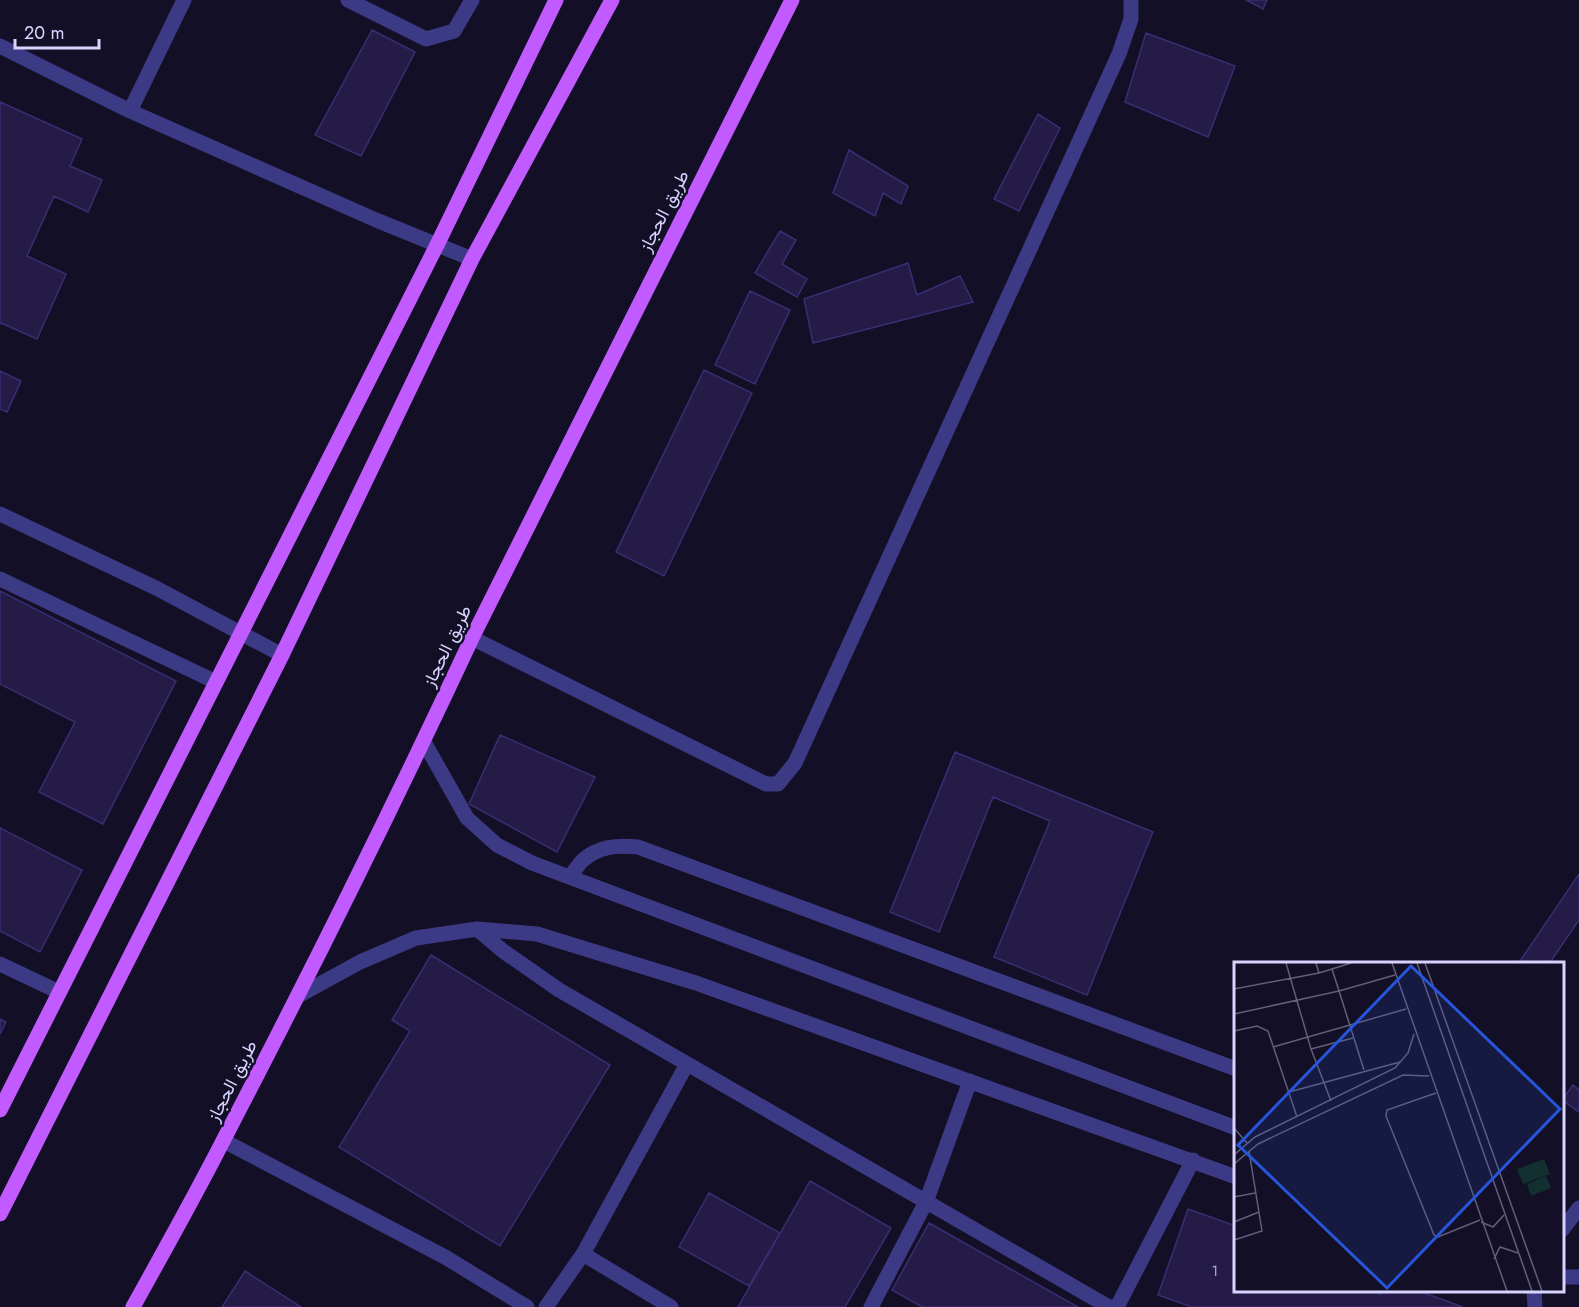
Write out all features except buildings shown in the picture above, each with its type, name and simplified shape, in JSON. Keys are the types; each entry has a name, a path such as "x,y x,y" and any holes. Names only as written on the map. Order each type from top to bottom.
{"main road":[{"path":"0,1110 436,245 556,0"},
{"path":"0,1214 282,655 472,259 612,0"},
{"name":"طريق الحجاز","path":"133,1307 224,1141 298,996 424,742 472,638 792,0"}],"street":[{"path":"130,111 184,0"},
{"path":"348,0 426,39 453,31 472,0"},
{"path":"472,638 766,784 778,784 795,763 1119,54 1131,20 1131,0"},
{"path":"0,46 130,111 330,200 472,259"},
{"path":"0,514 156,588 282,655"},
{"path":"0,579 216,682"},
{"path":"424,742 467,818 496,845 532,863 1234,1127"},
{"path":"570,877 582,861 598,850 618,845 638,847 1234,1068"},
{"path":"298,996 360,962 416,938 477,929 537,934 696,984 1234,1176"},
{"path":"477,929 503,951 559,990 1109,1307"},
{"path":"0,964 59,992"},
{"path":"546,1307 583,1254 687,1064"},
{"path":"871,1307 926,1202 970,1081"},
{"path":"224,1141 445,1257 527,1307"},
{"path":"1117,1307 1192,1160"},
{"path":"1564,1230 1579,1208"},
{"path":"1564,1231 1579,1233"},
{"path":"583,1254 671,1307"},
{"path":"1534,1292 1535,1307"}]}
